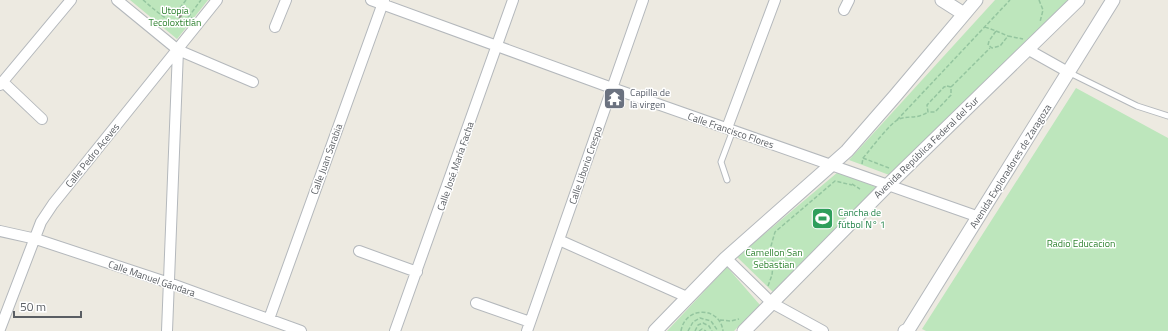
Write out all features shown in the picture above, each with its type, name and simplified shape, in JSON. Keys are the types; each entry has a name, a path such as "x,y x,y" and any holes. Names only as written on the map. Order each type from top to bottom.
{"street":[{"path":"42,119 1,84 71,0"},
{"path":"117,0 178,50 253,82"},
{"name":"Calle Pedro Aceves","path":"0,330 36,239 41,222 53,204 217,0"},
{"path":"275,27 286,0"},
{"name":"Calle Francisco Flores","path":"371,0 383,2 612,88 979,217"},
{"name":"Calle José María Facha","path":"395,331 513,0"},
{"name":"Calle Liborio Crespo","path":"528,327 643,0"},
{"path":"730,129 775,0"},
{"path":"844,10 849,0"},
{"name":"Avenida República Federal del Sur","path":"742,325 772,303 1026,44 1078,0"},
{"name":"Avenida Exploradores de Zaragoza","path":"908,331 1113,0"},
{"path":"946,1 970,5"},
{"name":"Calle Juan Sarabia","path":"269,319 383,2"},
{"path":"655,331 726,258 832,165 895,96 970,5"},
{"path":"1026,44 1068,72"},
{"path":"167,331 178,50"},
{"name":"Calle Manuel Gándara","path":"0,231 36,239 169,283 301,331"},
{"path":"559,240 687,297"},
{"path":"358,251 417,272"},
{"path":"726,258 772,303 823,331"},
{"path":"476,303 528,327"}],"lane":[{"path":"1068,72 1137,106 1168,116"},
{"path":"727,180 721,162 730,129"}],"path":[{"path":"143,0 169,21 180,22 184,21 201,0"},
{"path":"186,0 180,8 193,19"},
{"path":"862,164 863,158 897,120 1010,0"},
{"path":"1039,0 1043,10"},
{"path":"985,26 1026,44"},
{"path":"990,48 989,41 996,31"},
{"path":"897,120 906,117 918,117 928,112 935,112 951,95 951,88 990,48 1000,46 1008,36"},
{"path":"928,112 927,105 944,87 951,88"},
{"path":"863,158 880,164"},
{"path":"767,287 772,275 773,265 771,246 775,232 836,180 860,189"},
{"path":"852,185 856,180"},
{"path":"772,254 776,253"},
{"path":"768,267 773,265 780,267"},
{"path":"682,331 687,319 693,314 703,312 709,313 720,320 731,321 742,325"},
{"path":"704,318 704,324"},
{"path":"688,331 695,320 704,318 713,322 718,331"},
{"path":"713,322 717,318"},
{"path":"687,319 692,323"},
{"path":"695,320 699,324 709,326 712,331"},
{"path":"720,320 723,331"},
{"path":"695,331 699,324"},
{"path":"699,331 702,329 706,330 709,326"}],"green space":[{"name":"Utopía Tecoloxtitlán","path":"130,0 208,0 177,39"},
{"path":"995,0 1073,0 892,176 849,160"},
{"name":"Radio Educacion","path":"1076,88 1168,138 1168,331 926,331 922,329"},
{"name":"Camellon San Sebastian","path":"838,172 881,189 773,292 737,257"},
{"path":"727,267 760,305 734,331 667,331"}],"building":[{"path":"179,9 182,12 178,16 175,14"}],"place":[{"name":"Capilla de la virgen","path":"615,98"},
{"name":"Cancha de fútbol N° 1","path":"822,218"}]}
